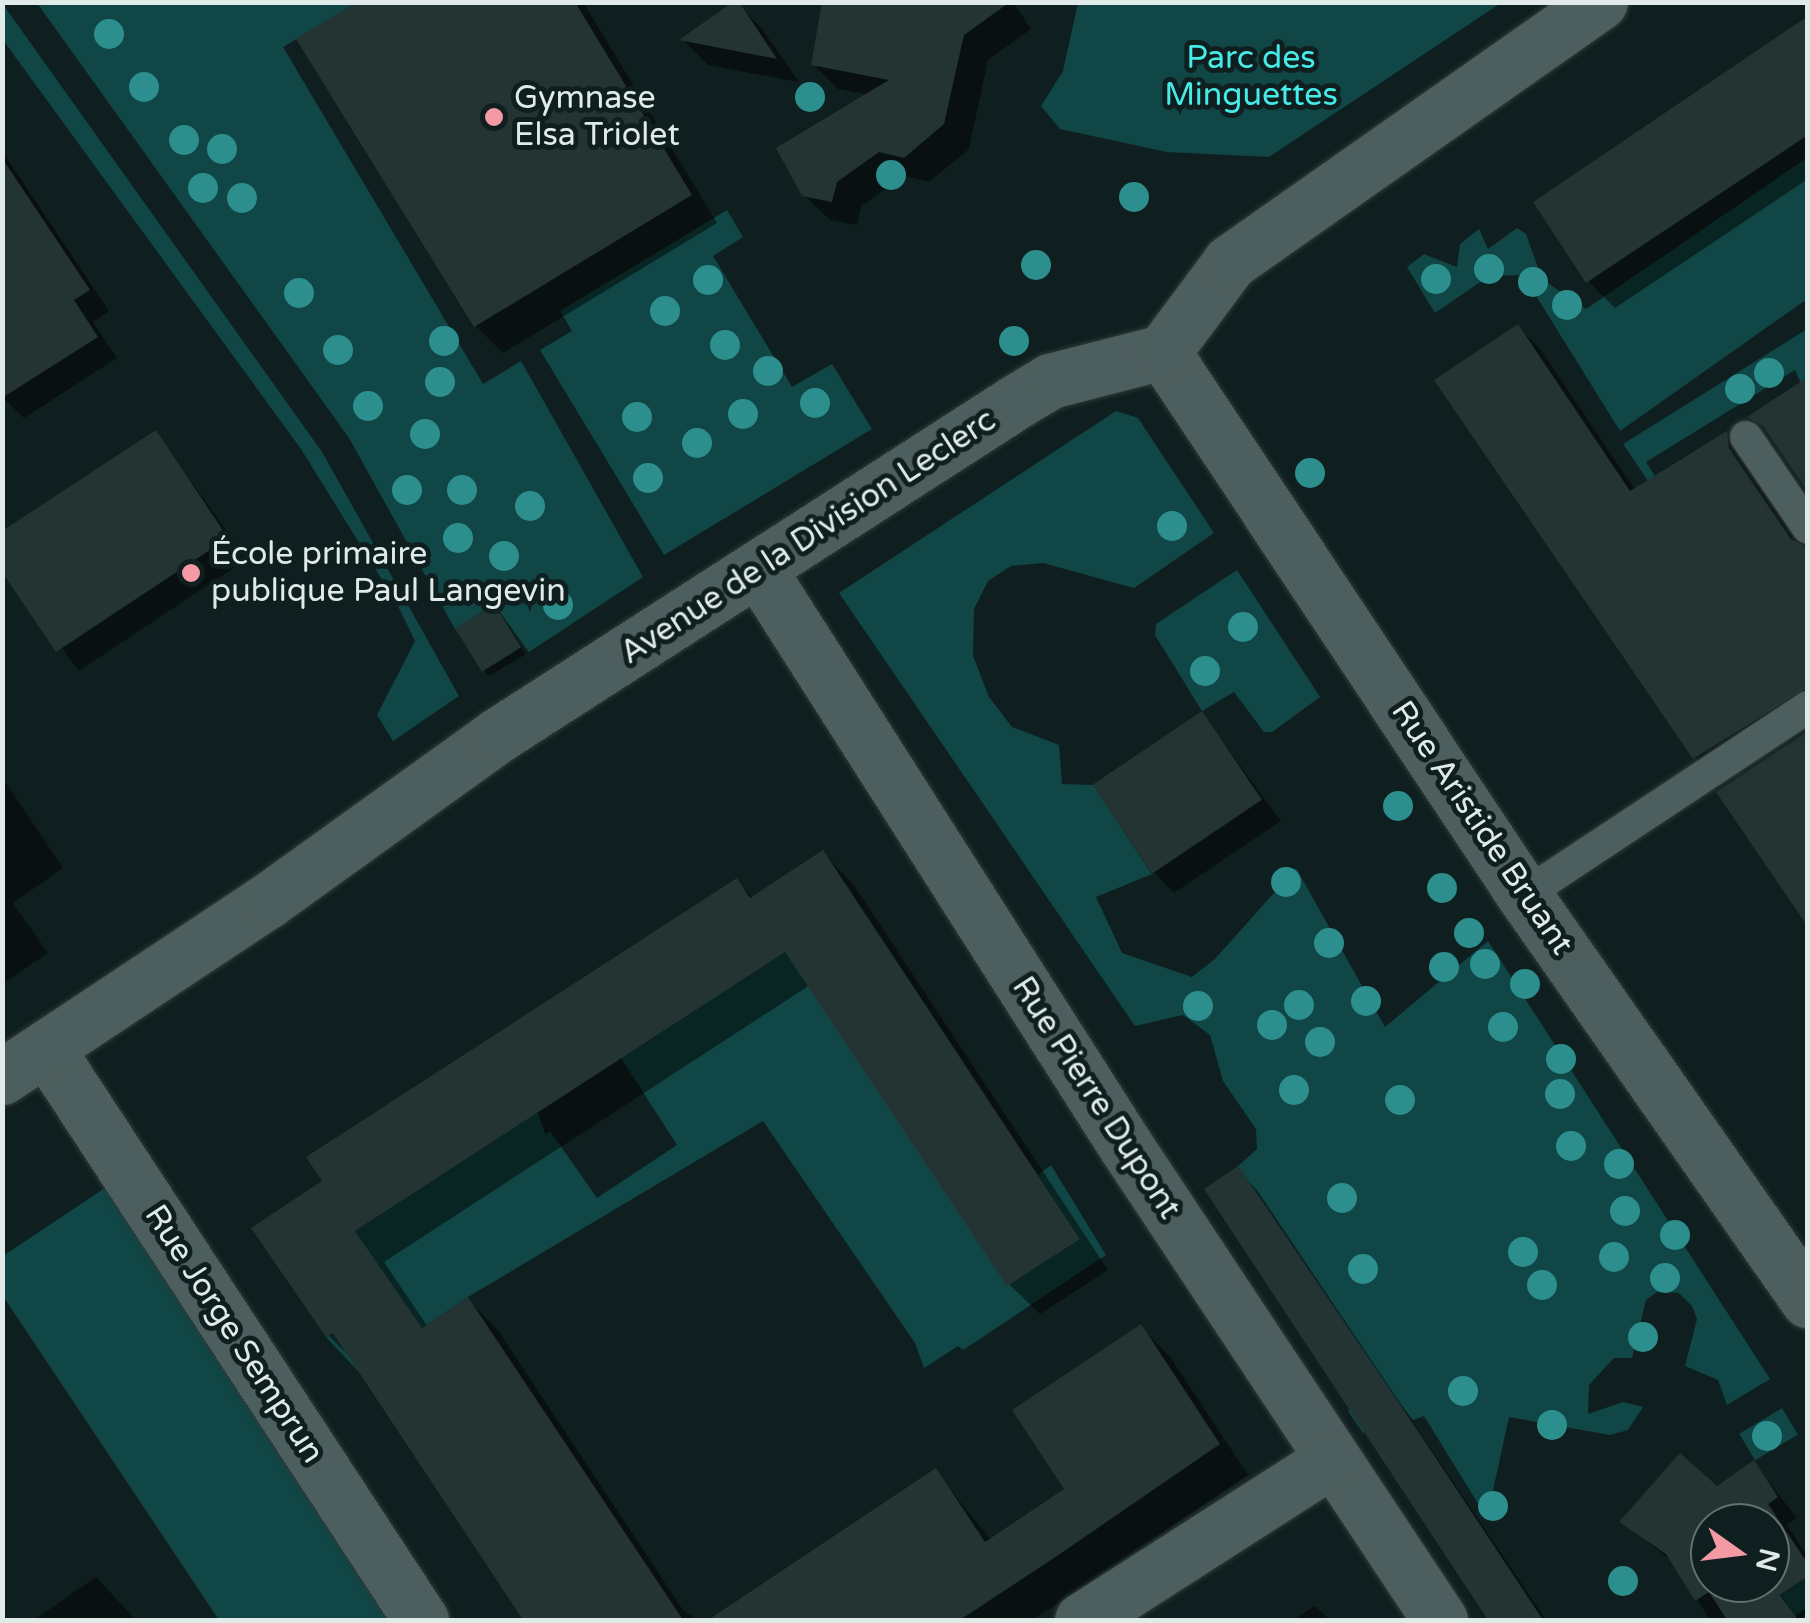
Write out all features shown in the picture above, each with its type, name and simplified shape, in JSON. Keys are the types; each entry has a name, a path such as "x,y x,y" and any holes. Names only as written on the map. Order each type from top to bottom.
{"street":[{"path":"1162,352 1230,262 1600,2"},
{"name":"Avenue de la Division Leclerc","path":"24,1062 268,901 498,735 760,572 1050,381 1162,352"},
{"name":"Rue Aristide Bruant","path":"1162,352 1524,895 1808,1300"},
{"name":"Rue Pierre Dupont","path":"760,572 1440,1620"},
{"name":"Rue Jorge Semprun","path":"24,1062 421,1620"},
{"path":"1082,1620 1333,1458"}],"lane":[{"path":"1746,438 1808,528"},
{"path":"1524,895 1808,707"}],"green space":[{"name":"Parc des Minguettes","path":"1078,2 1501,3 1269,157 1167,152 1060,129 1041,106 1063,71"},
{"path":"2,3 322,452 459,696 393,741 377,715 415,641 397,604 301,449 3,40"},
{"path":"37,3 357,3 283,47 483,384 521,361 643,577 529,652 494,604 455,629 349,438"},
{"path":"1807,158 1807,299 1620,431 1523,275 1489,276 1435,313 1407,267 1424,254 1457,267 1460,244 1479,229 1488,249 1517,228 1526,234 1542,279 1586,309"},
{"path":"727,210 743,237 713,256 792,387 832,364 872,429 664,555 540,350 572,331 560,311"},
{"path":"1807,329 1807,397 1795,370 1646,462 1778,673 1623,444"},
{"path":"1116,411 1138,418 1214,533 1134,588 1043,563 1011,566 988,581 974,609 973,656 989,697 1012,727 1059,745 1062,784 1093,785 1152,874 1096,897 1122,953 1192,977 1215,959 1296,868 1385,1027 1488,941 1770,1379 1727,1405 1718,1380 1685,1366 1697,1319 1692,1306 1679,1293 1657,1292 1646,1300 1632,1358 1614,1358 1589,1385 1588,1414 1623,1402 1643,1407 1628,1430 1610,1435 1509,1417 1487,1518 1424,1416 1413,1420 1399,1403 1363,1433 1348,1411 1384,1386 1238,1166 1257,1149 1256,1129 1223,1081 1210,1035 1183,1015 1135,1026 839,593"},
{"path":"1237,570 1320,697 1272,732 1264,732 1234,692 1202,711 1155,635 1156,624"},
{"path":"785,952 1080,1239 1038,1175 1051,1165 1106,1255 963,1350 958,1346 924,1368 915,1343 763,1121 468,1297 358,1371 326,1337 396,1291 355,1231 538,1112 545,1134 550,1131 597,1198 677,1145 621,1058"},
{"path":"111,1184 399,1620 219,1620 3,1296 3,1256"},
{"path":"1782,1408 1798,1435 1755,1460 1739,1434"},
{"path":"1807,1576 1807,1607 1795,1616 1786,1603 1790,1603 1790,1588"}],"building":[{"name":"Gymnase Elsa Triolet","path":"357,2 575,2 692,195 474,327 296,39"},
{"path":"733,2 739,2 777,59 679,40"},
{"path":"822,2 1010,2 964,35 944,124 904,158 879,152 837,182 832,202 802,196 776,148 889,80 811,65"},
{"path":"1808,16 1808,135 1586,283 1533,202"},
{"path":"2,158 90,290 74,300 98,337 2,398"},
{"path":"1518,324 1630,491 1727,431 1729,448 1791,539 1808,548 1808,687 1693,759 1434,380"},
{"path":"1808,377 1808,492 1763,426 1747,417"},
{"path":"156,430 228,538 56,652 2,572 2,531"},
{"path":"494,604 521,647 482,672 455,628"},
{"path":"1202,711 1262,800 1152,874 1093,785"},
{"path":"1808,731 1808,927 1716,792"},
{"path":"823,850 1080,1239 1007,1286 785,952 355,1231 422,1328 468,1297 683,1620 523,1620 333,1333 326,1337 251,1228 322,1181 306,1157 737,878 750,898"},
{"path":"1238,1166 1543,1620 1488,1620 1204,1189"},
{"path":"1141,1324 1220,1444 1054,1558 960,1620 708,1620 936,1468 985,1542 1064,1489 1012,1410"},
{"path":"1680,1453 1717,1486 1754,1460 1778,1497 1769,1503 1690,1503 1690,1593 1666,1554 1619,1522"},
{"path":"1790,1537 1808,1564 1808,1576 1790,1588"},
{"path":"1716,1603 1786,1603 1798,1620 1727,1620"}],"place":[{"name":"Gymnase Elsa Triolet","path":"494,117"},
{"name":"École primaire publique Paul Langevin","path":"191,573"}]}
